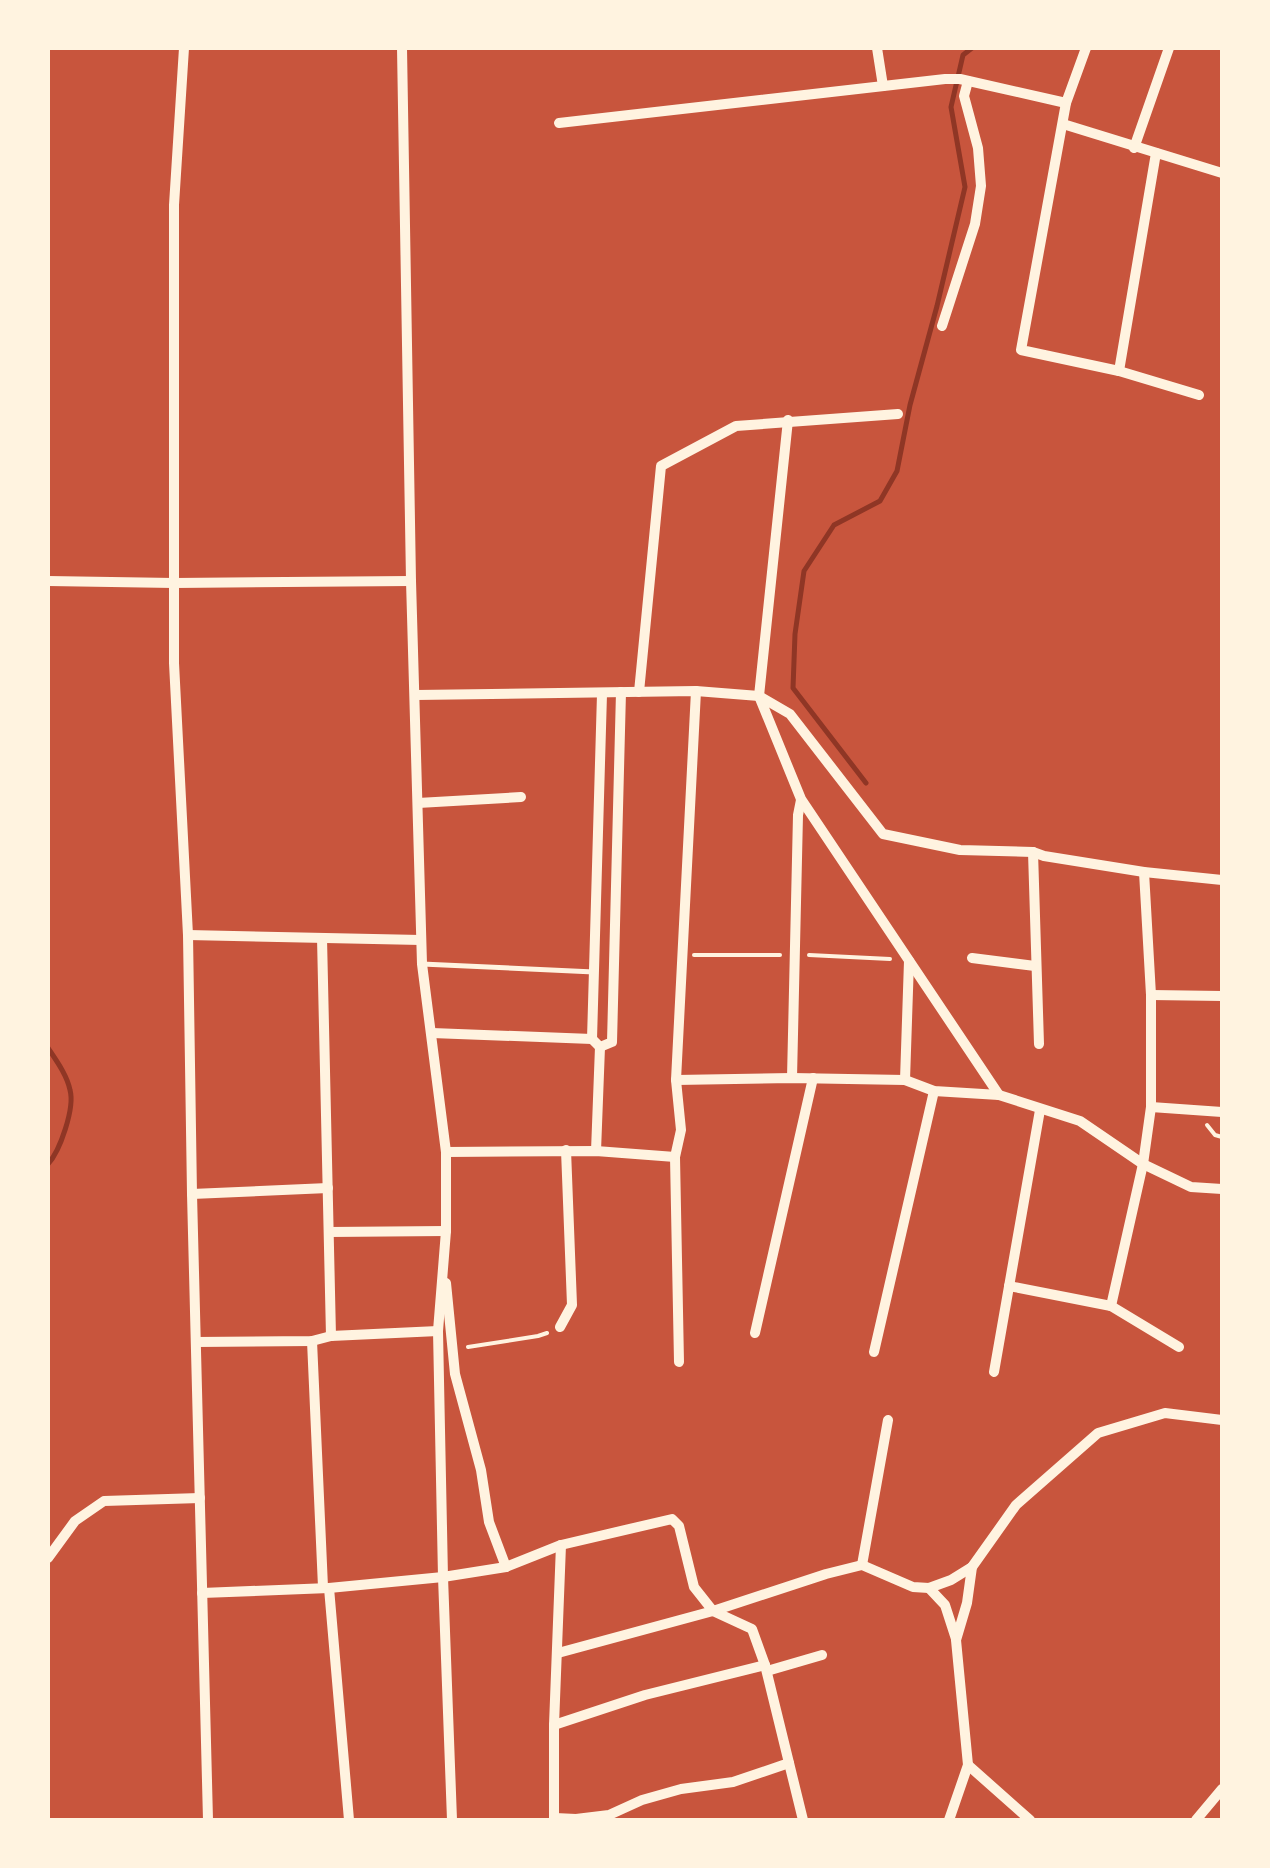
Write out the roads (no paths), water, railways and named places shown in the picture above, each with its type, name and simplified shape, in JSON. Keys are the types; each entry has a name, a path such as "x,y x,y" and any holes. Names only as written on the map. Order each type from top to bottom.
{"street":[{"path":"184,48 174,205 174,663 188,935 208,1820"},
{"path":"402,48 421,940 446,1152 446,1231 438,1331 452,1820"},
{"path":"877,48 883,86"},
{"path":"1086,48 1066,104 1021,350 1120,371 1199,394"},
{"path":"1134,148 1169,48"},
{"path":"559,123 946,79 1066,104"},
{"path":"942,326 976,224 981,186 978,148 964,96 964,80"},
{"path":"1063,124 1222,173"},
{"path":"1120,371 1156,153"},
{"path":"640,692 662,466 736,426 898,414"},
{"path":"788,420 759,696 801,799 999,1095"},
{"path":"48,581 411,581"},
{"path":"432,1033 612,1042 621,692"},
{"path":"416,695 696,692 759,696 790,714 883,834 960,850 1033,852 1144,872 1222,880"},
{"path":"680,1362 676,1158 680,1130 676,1080 696,692"},
{"path":"596,1151 600,1084 594,972 602,694"},
{"path":"418,803 521,796"},
{"path":"792,1078 801,799"},
{"path":"1033,852 1038,1044"},
{"path":"1111,1306 1143,1164 1151,1107 1151,995 1144,872"},
{"path":"597,874 617,874"},
{"path":"188,935 421,940"},
{"path":"322,938 331,1336"},
{"path":"972,958 1035,966"},
{"path":"905,1080 909,960"},
{"path":"1151,995 1222,996"},
{"path":"756,1334 813,1078"},
{"path":"676,1080 905,1080 934,1090 999,1095 1080,1121 1143,1164 1191,1187 1222,1190"},
{"path":"874,1352 934,1090"},
{"path":"1151,1107 1222,1112"},
{"path":"994,1372 1040,1110"},
{"path":"446,1152 566,1150 676,1158"},
{"path":"560,1327 572,1305 566,1150"},
{"path":"192,1194 328,1188"},
{"path":"329,1232 446,1231"},
{"path":"444,1257 455,1374 481,1470 489,1522 506,1567"},
{"path":"1009,1286 1111,1306 1179,1347"},
{"path":"196,1342 312,1341 331,1336 438,1331"},
{"path":"312,1341 326,1587 349,1820"},
{"path":"558,1653 862,1565 913,1587 928,1588 951,1580 972,1567 1016,1505 1098,1432 1165,1413 1222,1420"},
{"path":"862,1565 888,1420"},
{"path":"48,1558 75,1520 104,1501 200,1498"},
{"path":"202,1592 443,1577 506,1567 560,1545 672,1519 679,1526 694,1587 713,1611 752,1629 766,1668 803,1820"},
{"path":"560,1545 554,1819 609,1815 642,1800 682,1789 733,1782 788,1762"},
{"path":"956,1640 972,1567"},
{"path":"928,1588 944,1605 956,1640 968,1766 949,1820"},
{"path":"554,1725 644,1695 822,1655"},
{"path":"968,1766 1030,1820"},
{"path":"1196,1820 1222,1788"}],"lane":[{"path":"422,964 594,972"}],"waterway":[{"path":"866,783 793,688 795,634 804,571 834,525 880,501 897,471 965,187 951,107 963,55 972,48"},
{"path":"48,1048 61,1068 71,1098 65,1129 48,1164"}]}
